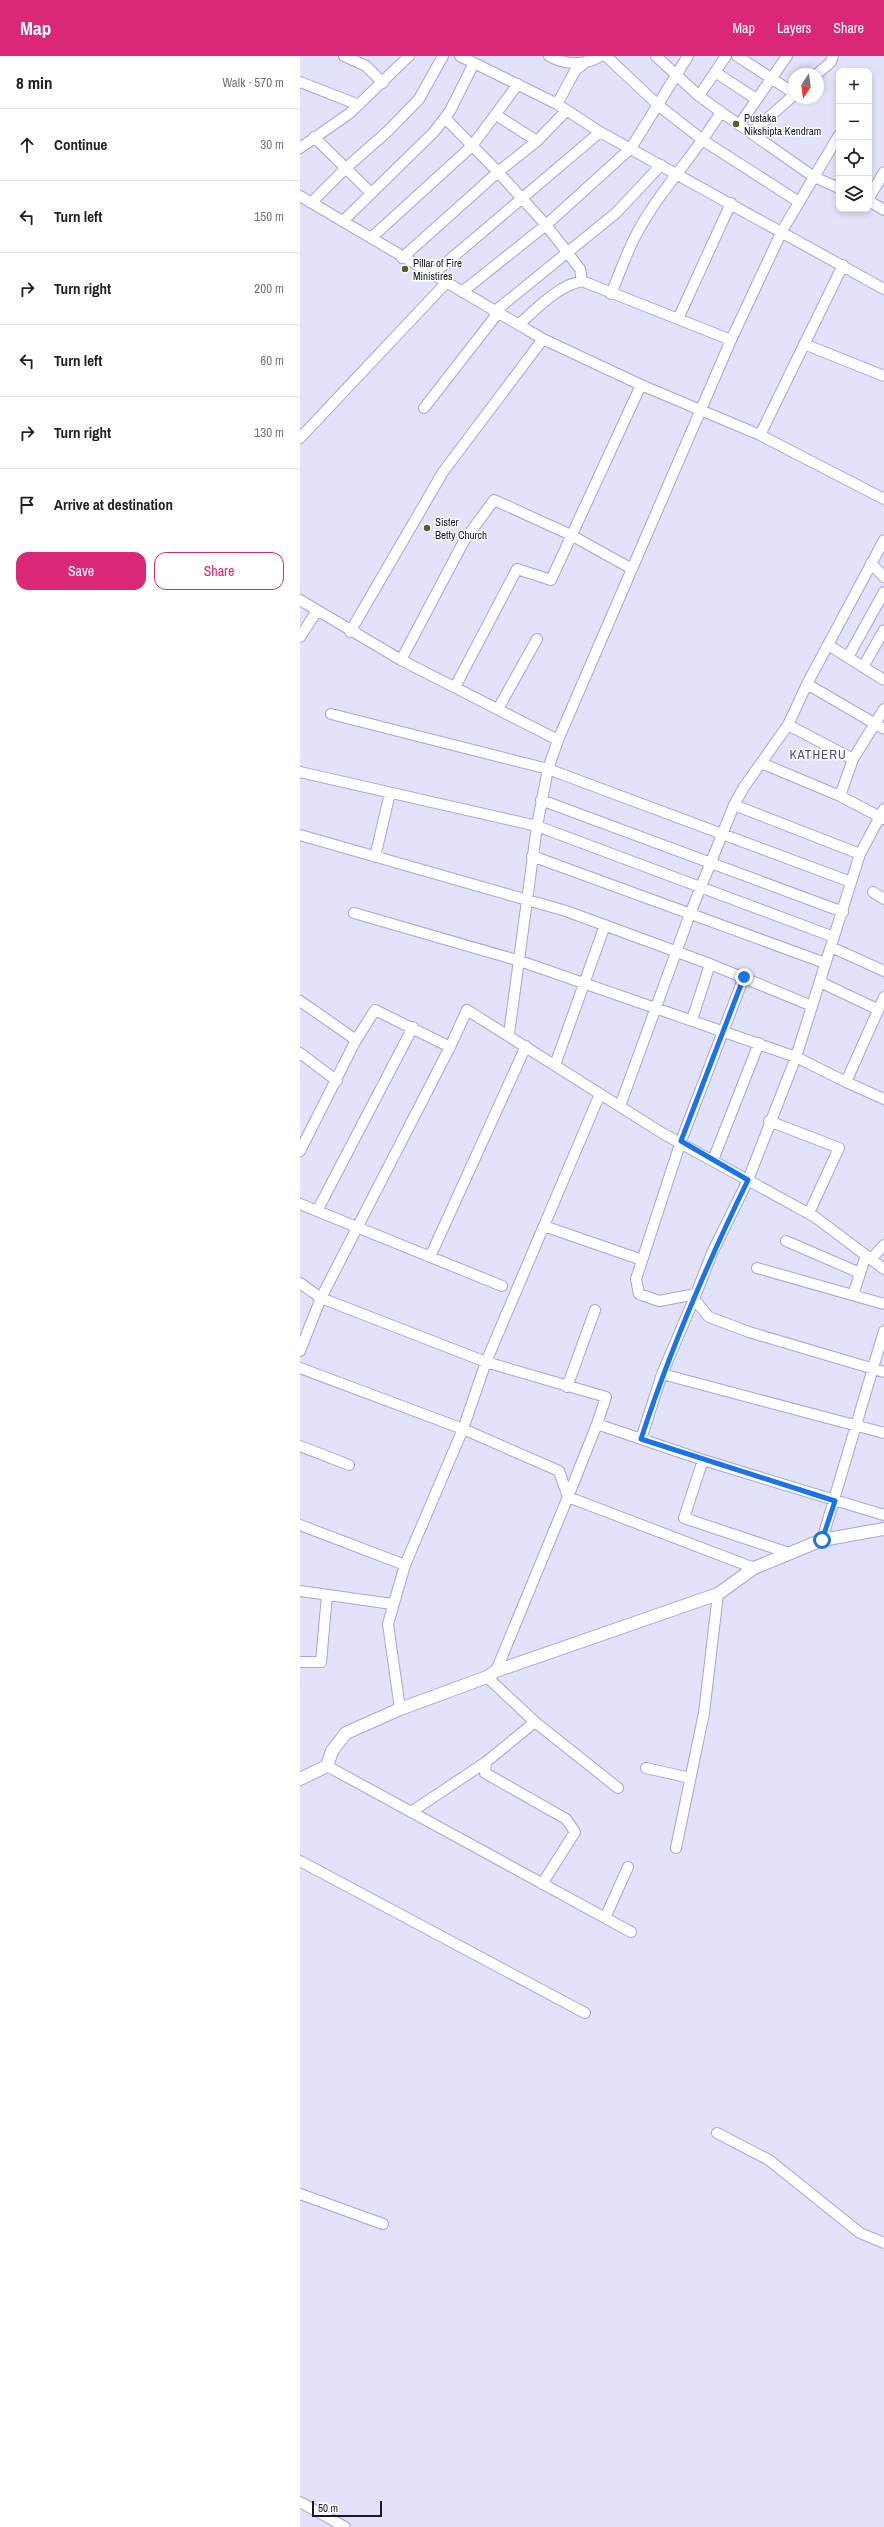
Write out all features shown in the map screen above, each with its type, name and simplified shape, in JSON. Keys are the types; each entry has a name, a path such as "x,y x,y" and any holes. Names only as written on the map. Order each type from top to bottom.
{"main road":[{"path":"300,1779 327,1766 332,1751 346,1733 400,1709 492,1674 718,1594 754,1568 822,1540 884,1529"}],"street":[{"path":"344,56 366,66 383,83"},
{"path":"300,148 359,105 409,56"},
{"path":"311,203 346,168 388,131 419,99 442,56"},
{"path":"462,56 557,104 600,132 782,231 884,289"},
{"path":"549,56 562,63 587,61 601,56"},
{"path":"606,56 658,105 704,141 799,202"},
{"path":"656,56 698,96 814,177 836,187"},
{"path":"462,292 546,226 630,148 677,76 688,56"},
{"path":"698,96 726,56"},
{"path":"737,56 788,90"},
{"path":"824,68 831,62 833,56"},
{"path":"739,125 784,57"},
{"path":"557,104 575,71 587,61"},
{"path":"343,221 370,192 434,132 445,118 474,63"},
{"path":"715,72 756,99"},
{"path":"300,82 359,105"},
{"path":"371,238 472,146 518,84"},
{"path":"751,133 788,99"},
{"path":"402,258 498,172 537,141 566,111"},
{"path":"611,294 636,235 676,174 704,141 721,112"},
{"path":"496,115 537,141"},
{"path":"445,118 498,172 546,226 580,269 582,281"},
{"path":"433,274 523,200 600,132"},
{"path":"314,137 370,192"},
{"path":"509,1034 520,961 532,856 541,800 548,769 558,740 699,410 782,231 836,139"},
{"path":"424,408 496,312 616,213 661,165"},
{"path":"872,193 884,172"},
{"path":"300,196 402,258 433,274 543,339 641,385 760,435 884,499"},
{"path":"678,319 731,203"},
{"path":"872,203 884,210"},
{"path":"760,435 843,266"},
{"path":"518,324 572,283 582,281 611,294 732,340"},
{"path":"300,438 446,283"},
{"path":"350,632 443,472 543,339"},
{"path":"804,344 884,376"},
{"path":"455,687 518,569 551,580 641,385"},
{"path":"401,660 464,541 494,500 571,535 632,569"},
{"path":"620,1106 690,914 734,805 788,725 807,684 884,540"},
{"path":"871,563 884,577"},
{"path":"848,657 884,592"},
{"path":"300,600 350,632 401,660 558,740"},
{"path":"300,637 317,611"},
{"path":"863,667 884,630"},
{"path":"498,709 537,639"},
{"path":"828,645 884,680"},
{"path":"807,684 884,729"},
{"path":"840,796 853,759 884,709"},
{"path":"331,714 548,769 851,882"},
{"path":"788,725 853,759"},
{"path":"641,1439 662,1374 712,1252 748,1180 769,1122 796,1057 843,912 860,854 883,815 761,763"},
{"path":"300,772 537,826 702,886 833,942 884,971"},
{"path":"375,857 390,793"},
{"path":"541,800 712,861 843,912"},
{"path":"734,805 860,854"},
{"path":"300,835 528,899 676,951 744,977 812,1006"},
{"path":"532,856 826,963"},
{"path":"873,892 884,899"},
{"path":"354,913 520,961 759,1043 796,1057 884,1099"},
{"path":"555,1065 606,926"},
{"path":"692,1020 710,964"},
{"path":"695,1296 659,1301 639,1294 636,1279 681,1141 744,977"},
{"path":"820,982 877,1009"},
{"path":"846,1082 877,1009 884,997"},
{"path":"300,1001 356,1040"},
{"path":"300,1151 337,1081 356,1040 375,1010 450,1047"},
{"path":"300,1351 321,1298 450,1047 467,1010 509,1034 662,1133 681,1141 809,1213 884,1269"},
{"path":"317,1211 412,1027"},
{"path":"713,1160 759,1043"},
{"path":"430,1257 526,1046"},
{"path":"300,1054 337,1081"},
{"path":"400,1709 388,1624 392,1604 405,1565 463,1429 486,1362 600,1094"},
{"path":"769,1122 839,1148 809,1213"},
{"path":"300,1204 359,1226 502,1286"},
{"path":"544,1226 642,1260"},
{"path":"786,1241 860,1273"},
{"path":"853,1295 860,1273 869,1257 884,1245"},
{"path":"757,1268 884,1304"},
{"path":"300,1284 321,1298 486,1362 567,1387 606,1397 568,1497 492,1674 534,1722 618,1788"},
{"path":"695,1296 709,1317 749,1332 884,1372"},
{"path":"567,1387 595,1310"},
{"path":"822,1540 835,1501 884,1331"},
{"path":"300,1368 463,1429 559,1470 568,1497"},
{"path":"662,1374 856,1424 884,1433"},
{"path":"597,1424 703,1460 835,1501 884,1514"},
{"path":"300,1446 349,1465"},
{"path":"703,1460 684,1518 788,1553"},
{"path":"568,1497 754,1568"},
{"path":"300,1525 405,1565"},
{"path":"300,1591 392,1604"},
{"path":"676,1848 704,1713 718,1594"},
{"path":"300,1662 321,1662 327,1595"},
{"path":"411,1812 486,1762 534,1722"},
{"path":"486,1762 485,1773 566,1818 575,1832 542,1884"},
{"path":"327,1766 631,1932"},
{"path":"646,1768 690,1778"},
{"path":"300,1861 585,2013"},
{"path":"605,1918 628,1867"},
{"path":"717,2133 769,2160 860,2233 884,2243"},
{"path":"300,2194 383,2224"},
{"path":"300,2502 345,2527"}],"place":[{"name":"Pustaka Nikshipta Kendram","path":"736,124"},
{"name":"Pillar of Fire Ministires","path":"405,269"},
{"name":"Sister Betty Church","path":"427,528"}],"district":[{"name":"KATHERU","path":"818,754"}],"route":[{"path":"744,977 681,1141 748,1180 712,1252 662,1374 641,1439 835,1501 822,1540"}]}
